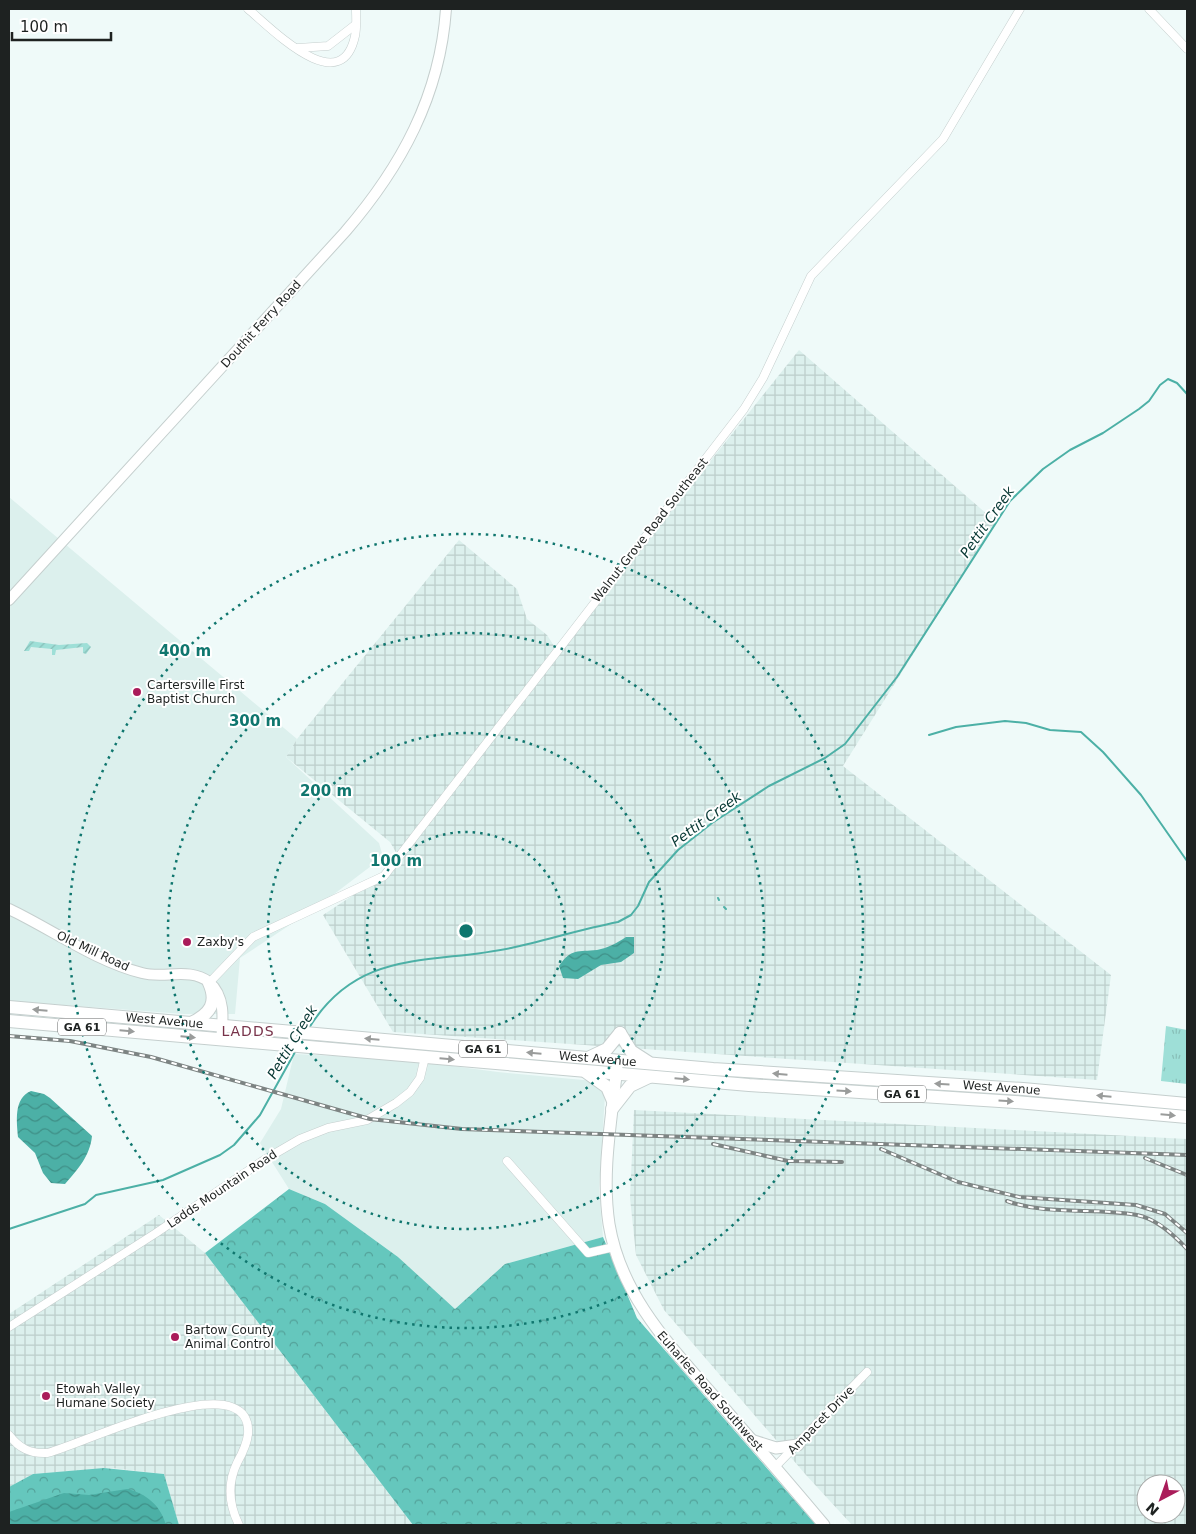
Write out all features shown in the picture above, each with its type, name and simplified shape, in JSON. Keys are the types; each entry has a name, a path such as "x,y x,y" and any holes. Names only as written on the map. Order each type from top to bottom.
{"main road":[{"path":"191,1023 203,1016 213,1005 213,991 209,983"},
{"name":"West Avenue","path":"9,1008 588,1058 617,1067"},
{"name":"West Avenue","path":"9,1021 584,1071 617,1067 1187,1117"},
{"path":"584,1071 606,1087 613,1105 630,1086 652,1070 631,1051 620,1033 607,1049 588,1058"},
{"name":"Euharlee Road Southwest","path":"617,1067 606,1184 608,1216 614,1247 628,1284 646,1315 824,1525"},
{"name":"West Avenue","path":"652,1070 791,1075 1014,1089 1187,1104"},
{"path":"752,1440 776,1448 798,1445"}],"street":[{"path":"248,9 296,48 317,62 326,64 335,62 346,55 355,36 356,9"},
{"name":"Douthit Ferry Road","path":"9,600 345,232 380,189 410,141 428,98 440,55 446,9"},
{"name":"Walnut Grove Road Southeast","path":"209,983 253,937 384,876 744,409 763,378 811,276 943,139 957,119 1020,9"},
{"path":"1149,9 1187,49"},
{"path":"296,48 311,49 328,46 355,25"},
{"name":"Old Mill Road","path":"9,909 94,953 143,974 192,974 209,983"},
{"path":"209,983 222,1005 221,1040"},
{"name":"Ladds Mountain Road","path":"9,1327 156,1233 264,1160 300,1139 328,1128 367,1120 396,1103 410,1092 420,1078 424,1057"},
{"path":"507,1161 588,1253 614,1247"},
{"name":"Ampacet Drive","path":"775,1467 866,1372"},
{"path":"9,1435 23,1449 34,1453 47,1453 178,1408 212,1403 227,1406 243,1417 248,1432 230,1486 232,1506 239,1525"}],"shaded area":[{"path":"799,350 996,522 843,766 1111,975 1097,1080 393,1032 323,915 402,863 390,842 286,757 297,739 459,540 517,589 527,619 547,635 558,652"},
{"path":"9,497 297,739 286,757 379,843 383,857 317,907 240,958 235,1014 184,1014 9,1001"},
{"path":"294,1054 398,1059 498,1072 594,1081 605,1095 599,1190 603,1237 505,1264 455,1309 398,1257 325,1204 289,1189 260,1143 281,1109"},
{"path":"634,1110 1187,1139 1187,1525 852,1525 806,1475 664,1310 636,1255 630,1198"},
{"path":"159,1215 205,1253 413,1525 179,1525 164,1474 111,1468 33,1474 9,1487 9,1314"}],"green space":[{"path":"30,641 59,645 87,643 91,647 86,654 83,653 83,647 56,650 55,655 52,655 52,649 31,647 29,651 24,651"},
{"path":"1166,1026 1187,1030 1187,1084 1161,1081"},
{"path":"289,1189 325,1204 398,1257 455,1309 505,1264 603,1237 637,1318 816,1525 413,1525 205,1253"},
{"path":"104,1468 164,1474 179,1525 9,1525 9,1487 33,1474"}],"water":[{"path":"626,937 634,937 634,953 621,962 601,965 578,979 563,978 559,966 567,956 575,952 605,948"},
{"path":"31,1091 44,1094 50,1098 92,1136 86,1156 65,1184 51,1183 43,1173 35,1153 18,1137 17,1111 21,1099"},
{"path":"127,1489 152,1501 164,1518 166,1525 9,1525 9,1512 64,1493 89,1495"}],"waterway":[{"name":"Pettit Creek","path":"309,1028 329,1002 351,984 374,972 399,964 426,959 511,948 618,922 631,915 638,906 649,882 678,850 712,823 769,786 825,758 845,744 897,677 1010,501 1043,469 1070,450 1103,433 1139,409 1149,401 1160,385 1168,379 1177,383 1187,394"},
{"path":"929,735 956,727 1005,721 1026,723 1050,730 1081,732 1103,752 1141,795 1187,861"},
{"name":"Pettit Creek","path":"9,1229 85,1204 96,1195 163,1180 220,1155 234,1145 260,1115 295,1052"}],"railway":[{"path":"9,1036 70,1041 151,1057 370,1119 462,1129 1187,1155"},
{"path":"713,1144 788,1161 842,1162"},
{"path":"881,1149 958,1182 1019,1197 1136,1205 1165,1214 1187,1233"},
{"path":"1145,1158 1187,1175"},
{"path":"1007,1201 1023,1206 1055,1210 1137,1215 1158,1224 1171,1233 1187,1249"}],"place":[{"name":"Cartersville First Baptist Church","path":"137,692"},
{"name":"Zaxby's","path":"187,942"},
{"name":"Bartow County Animal Control","path":"175,1337"},
{"name":"Etowah Valley Humane Society","path":"46,1396"}],"district":[{"name":"LADDS","path":"248,1031"}]}
